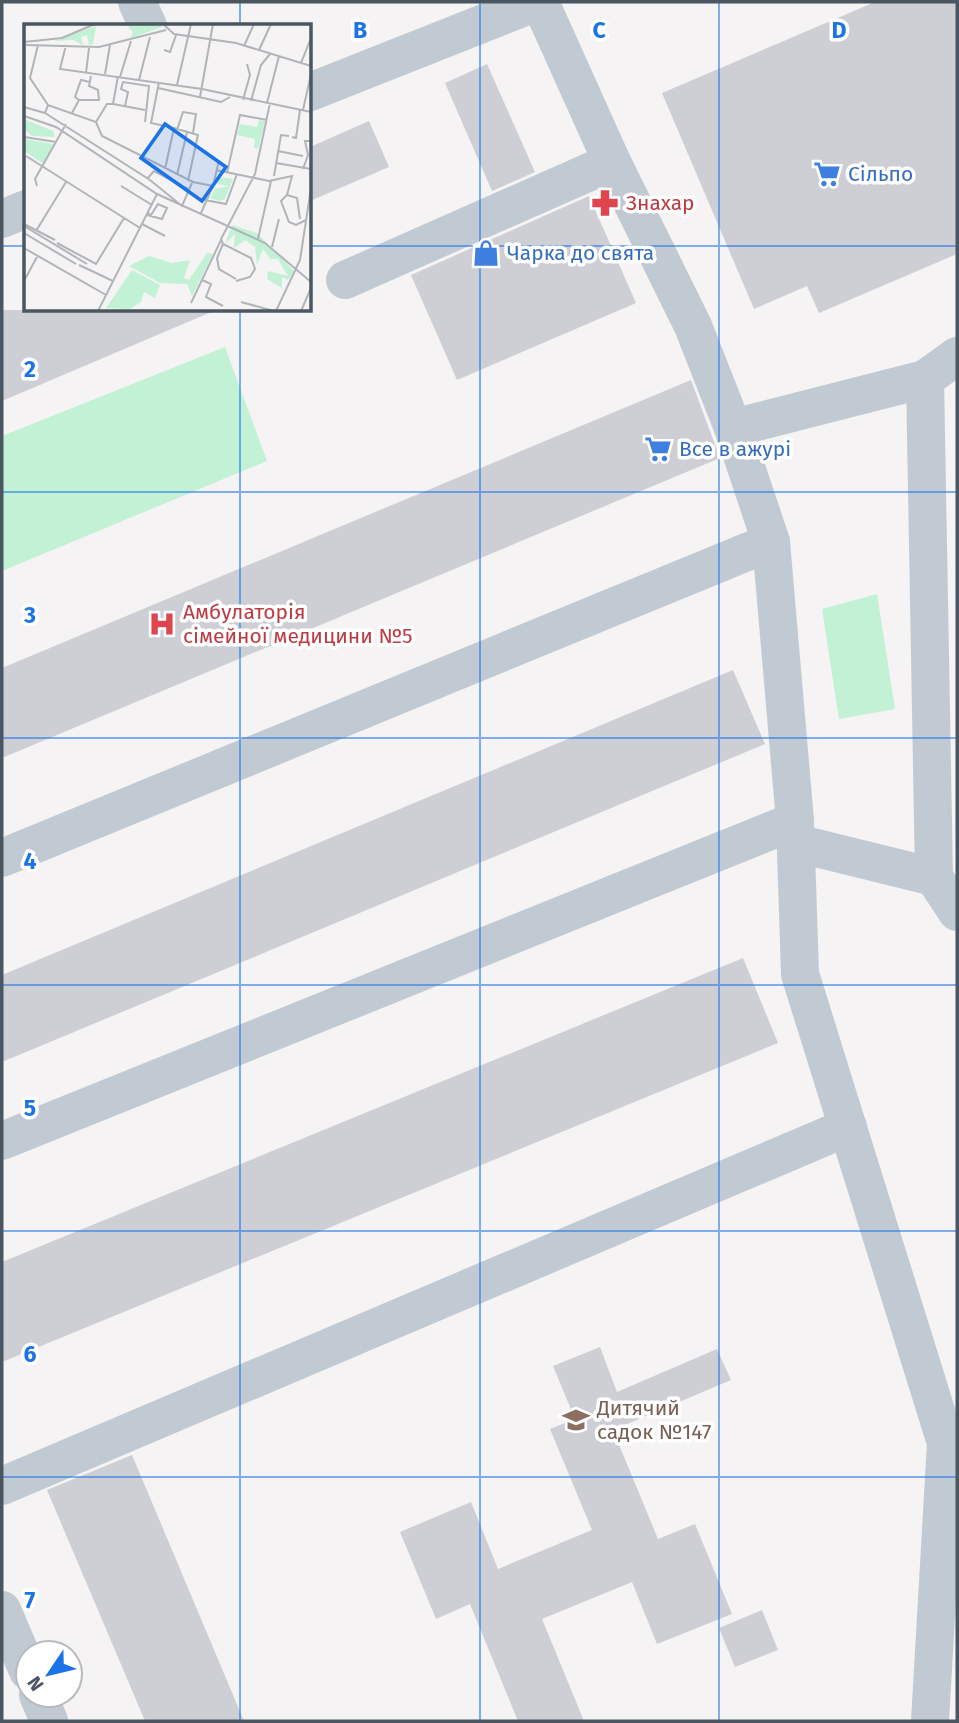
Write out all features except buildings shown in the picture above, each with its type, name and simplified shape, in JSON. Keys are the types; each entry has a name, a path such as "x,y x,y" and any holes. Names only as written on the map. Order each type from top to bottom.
{"lane":[{"path":"137,2 147,24"},
{"path":"312,92 538,2 612,162 693,326 733,428 771,542 795,832 800,974 848,1127 945,1390 946,1443 930,1721"},
{"path":"345,281 612,162"},
{"path":"2,219 24,210"},
{"path":"733,428 925,379 957,356"},
{"path":"925,379 934,877 957,912"},
{"path":"2,858 771,542"},
{"path":"2,1141 795,832 934,877"},
{"path":"2,1486 848,1127"},
{"path":"2,1610 14,1639"}],"green space":[{"path":"225,347 267,461 2,571 2,436"},
{"path":"877,594 895,709 839,719 822,609"}],"place":[{"name":"Сільпо","path":"827,174"},
{"name":"Знахар","path":"605,203"},
{"name":"Чарка до свята","path":"486,253"},
{"name":"Все в ажурі","path":"658,449"},
{"name":"Амбулаторія сімейної медицини №5","path":"162,624"},
{"name":"Дитячий садок №147","path":"576,1420"}]}
